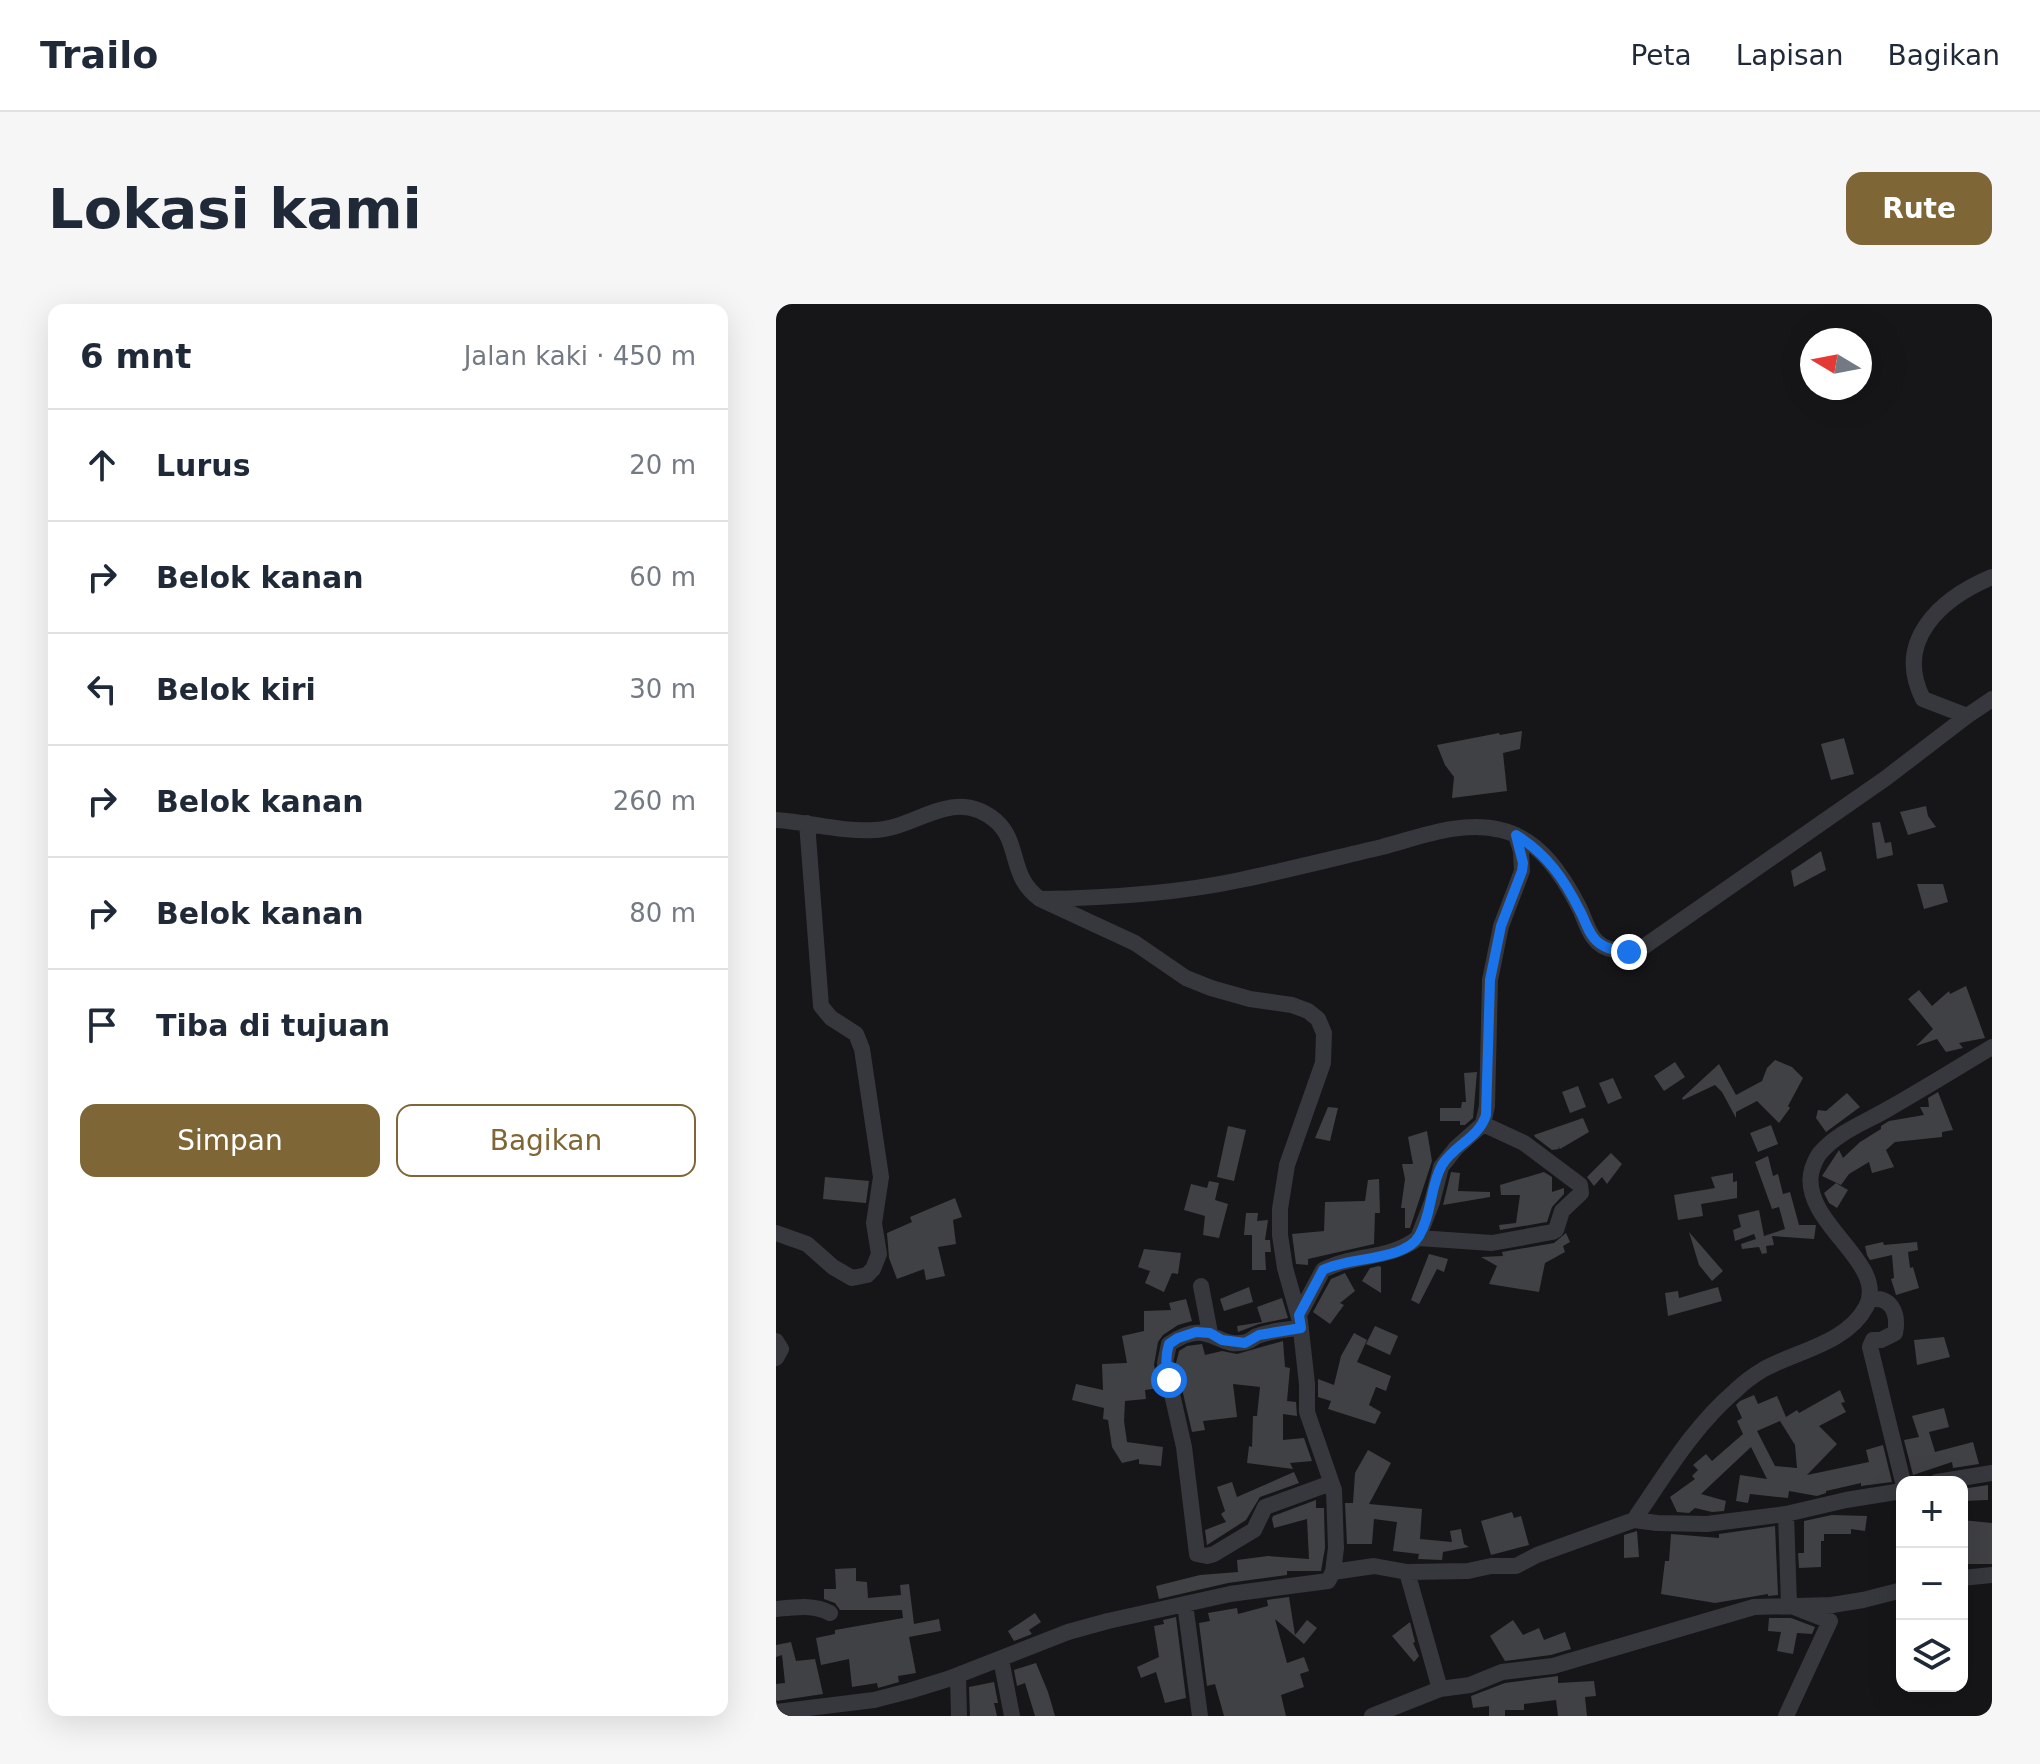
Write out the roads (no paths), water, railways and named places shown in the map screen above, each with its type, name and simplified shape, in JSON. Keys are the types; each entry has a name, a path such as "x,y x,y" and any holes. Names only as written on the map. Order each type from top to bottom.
{"street":[{"path":"1967,716 1923,699 1915,683 1914,661 1918,641 1928,621 1950,598 1992,577"},
{"path":"1040,899 1166,891 1236,881 1480,826 1516,835 1537,848 1564,879 1592,936 1613,950 1629,952 1642,948 1861,796 1992,699"},
{"path":"776,820 850,830 879,830 938,809 969,808 985,813 999,824 1010,841 1024,884 1040,899 1135,943 1199,983 1250,999 1292,1005 1318,1019 1326,1047 1294,1141 1280,1209 1280,1235 1285,1268 1300,1321 1307,1412 1334,1490 1336,1548 1333,1572 1328,1581 1243,1592 1068,1632 958,1675 874,1700 800,1712 776,1712"},
{"path":"776,1233 814,1248 833,1267 852,1278 867,1275 879,1254 874,1223 881,1177 864,1064 856,1034 831,1018 821,1006 807,823"},
{"path":"1331,1483 1265,1507 1254,1530 1214,1554 1197,1554 1184,1447 1165,1363 1169,1344 1182,1336 1210,1333 1222,1340 1245,1343 1300,1321 1323,1270 1343,1262 1393,1252 1409,1246 1418,1238 1441,1167 1456,1148 1483,1124 1487,1106 1490,980 1501,926 1523,863 1516,835"},
{"path":"1634,1520 1687,1442 1734,1391 1762,1370 1843,1332 1860,1317 1869,1300 1870,1285 1859,1262 1818,1209 1811,1172 1820,1152 1843,1134 1992,1047"},
{"path":"1418,1238 1492,1243 1552,1232 1556,1230 1562,1211 1581,1193 1580,1185 1524,1143 1483,1124"},
{"path":"1201,1286 1210,1333"},
{"path":"1869,1300 1881,1297 1889,1302 1896,1323 1895,1333 1881,1340 1873,1340 1870,1347 1902,1476"},
{"path":"776,1341 781,1349 776,1358"},
{"path":"1968,1477 1992,1473"},
{"path":"1333,1572 1374,1566 1407,1572 1516,1566 1537,1555 1634,1520 1707,1524 1786,1514 1896,1492"},
{"path":"1786,1514 1789,1605"},
{"path":"1407,1572 1440,1689"},
{"path":"1968,1577 1992,1575"},
{"path":"1372,1716 1440,1689 1470,1685 1502,1672 1553,1666 1754,1607 1832,1605 1896,1592"},
{"path":"1185,1604 1200,1716"},
{"path":"1786,1716 1830,1621 1789,1605"},
{"path":"776,1609 798,1607 830,1613"},
{"path":"1001,1659 1012,1716"},
{"path":"958,1675 959,1716"}]}
